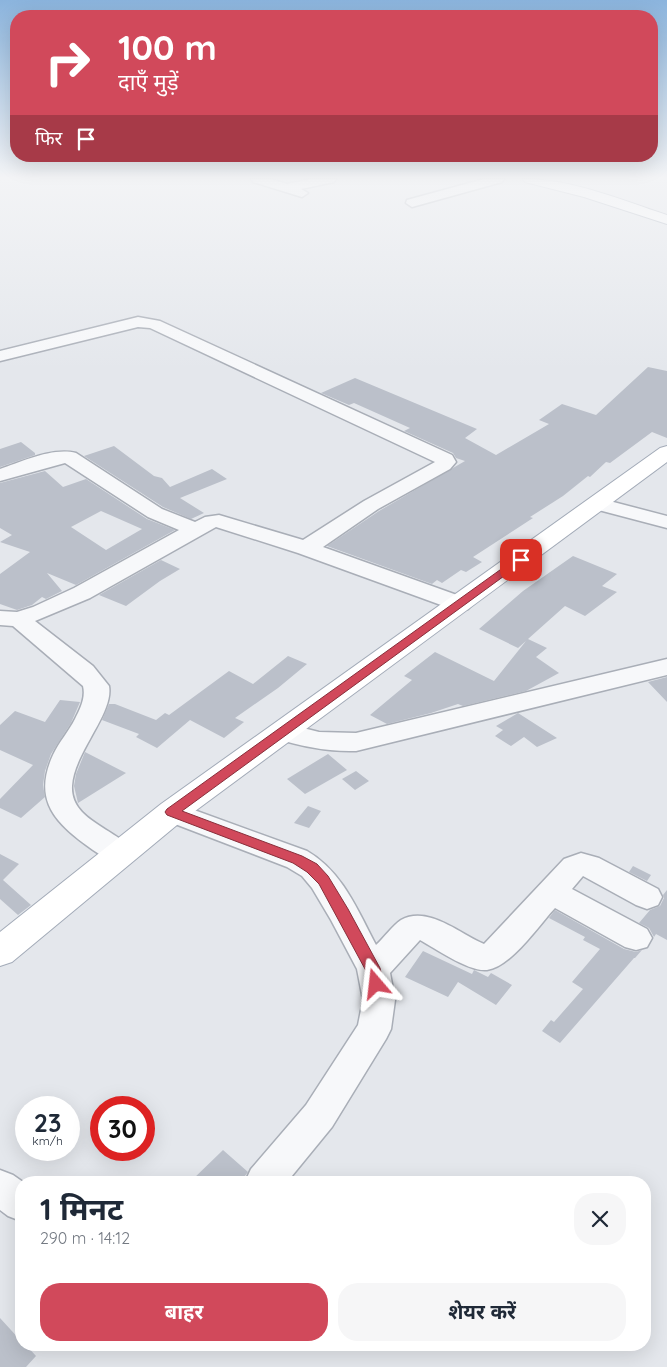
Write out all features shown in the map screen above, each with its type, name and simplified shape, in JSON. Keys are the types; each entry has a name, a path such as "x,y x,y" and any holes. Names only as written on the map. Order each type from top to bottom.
{"main road":[{"path":"0,952 172,812 667,452"}],"street":[{"path":"0,356 138,322 154,324 445,459 446,462 443,465 371,505 306,548"},
{"path":"0,476 57,458 69,457 155,513 195,529"},
{"path":"598,504 667,522"},
{"path":"10,618 41,612 82,594 212,521 220,521 306,548 460,604"},
{"path":"10,618 28,629 86,674 96,686 96,699 90,715 66,756 58,779 58,798 66,812 82,827 120,854"},
{"path":"283,732 314,741 331,743 356,742 667,667"},
{"path":"172,812 297,859 312,868 324,880 373,968 379,1000 374,1029 319,1116 269,1176"},
{"path":"373,968 412,929 418,927 426,929 478,956 487,958 495,953 574,867 581,864 647,897"},
{"path":"551,892 636,938"},
{"path":"0,1188 15,1199"}],"building":[{"path":"648,367 667,371 667,438 652,432 610,463 606,462 590,477 588,476 563,496 530,517 533,518 473,557 482,562 466,572 461,570 442,583 437,580 432,584 327,546 379,511 465,461 456,458 453,453 404,431 410,428 354,403 349,405 321,393 355,378 477,429 465,438 496,455 549,424 539,420 562,404 596,415"},
{"path":"21,442 35,455 0,467 0,449"},
{"path":"114,446 154,476 162,478 170,487 212,469 227,479 180,498 204,513 191,519 163,507 84,456"},
{"path":"45,471 63,487 86,479 147,519 175,530 76,585 47,573 62,591 46,599 42,597 32,605 17,610 0,604 0,574 30,552 0,542 12,535 0,528 0,483","holes":["101,511 142,529 106,550 71,527"]},
{"path":"573,556 617,574 602,586 617,592 585,616 565,606 528,639 547,648 536,657 559,673 526,691 463,706 458,704 387,724 370,715 412,680 404,676 435,652 494,681 526,641 518,648 479,629 523,591"},
{"path":"161,560 180,569 126,606 99,595"},
{"path":"288,656 307,664 278,688 235,718 244,722 224,738 190,720 157,748 136,737 139,734 102,720 109,704 115,704 156,720 165,713 169,715 229,671 253,684"},
{"path":"667,677 667,702 648,682"},
{"path":"60,700 80,702 71,723 51,754 45,771 43,785 45,797 21,818 0,808 0,799 33,765 0,750 0,725 15,711 45,722"},
{"path":"518,713 557,738 537,747 524,737 511,746 495,736 503,730 496,726"},
{"path":"85,752 126,773 78,803 74,786 76,774"},
{"path":"328,754 347,770 305,794 287,779"},
{"path":"356,771 369,781 355,790 342,779"},
{"path":"308,806 321,811 309,828 294,823"},
{"path":"0,854 19,864 3,880 31,905 18,915 0,899"},
{"path":"633,866 651,875 647,881 629,872"},
{"path":"667,890 667,940 656,934 654,937 649,928 639,923 650,910 660,906 664,898 663,895"},
{"path":"555,910 624,949 636,952 642,950 560,1043 542,1031 551,1020 554,1022 583,989 572,982 600,949 583,940 585,937 549,918"},
{"path":"423,951 472,974 474,970 488,977 491,973 512,985 496,1005 458,982 448,997 405,977"},
{"path":"223,1150 248,1172 245,1176 196,1176"},
{"path":"0,1318 15,1334 15,1351 31,1351 36,1356 26,1367 0,1367"}],"route":[{"path":"376,984 373,968 343,912 324,880 312,868 297,859 172,812 521,560"}]}
